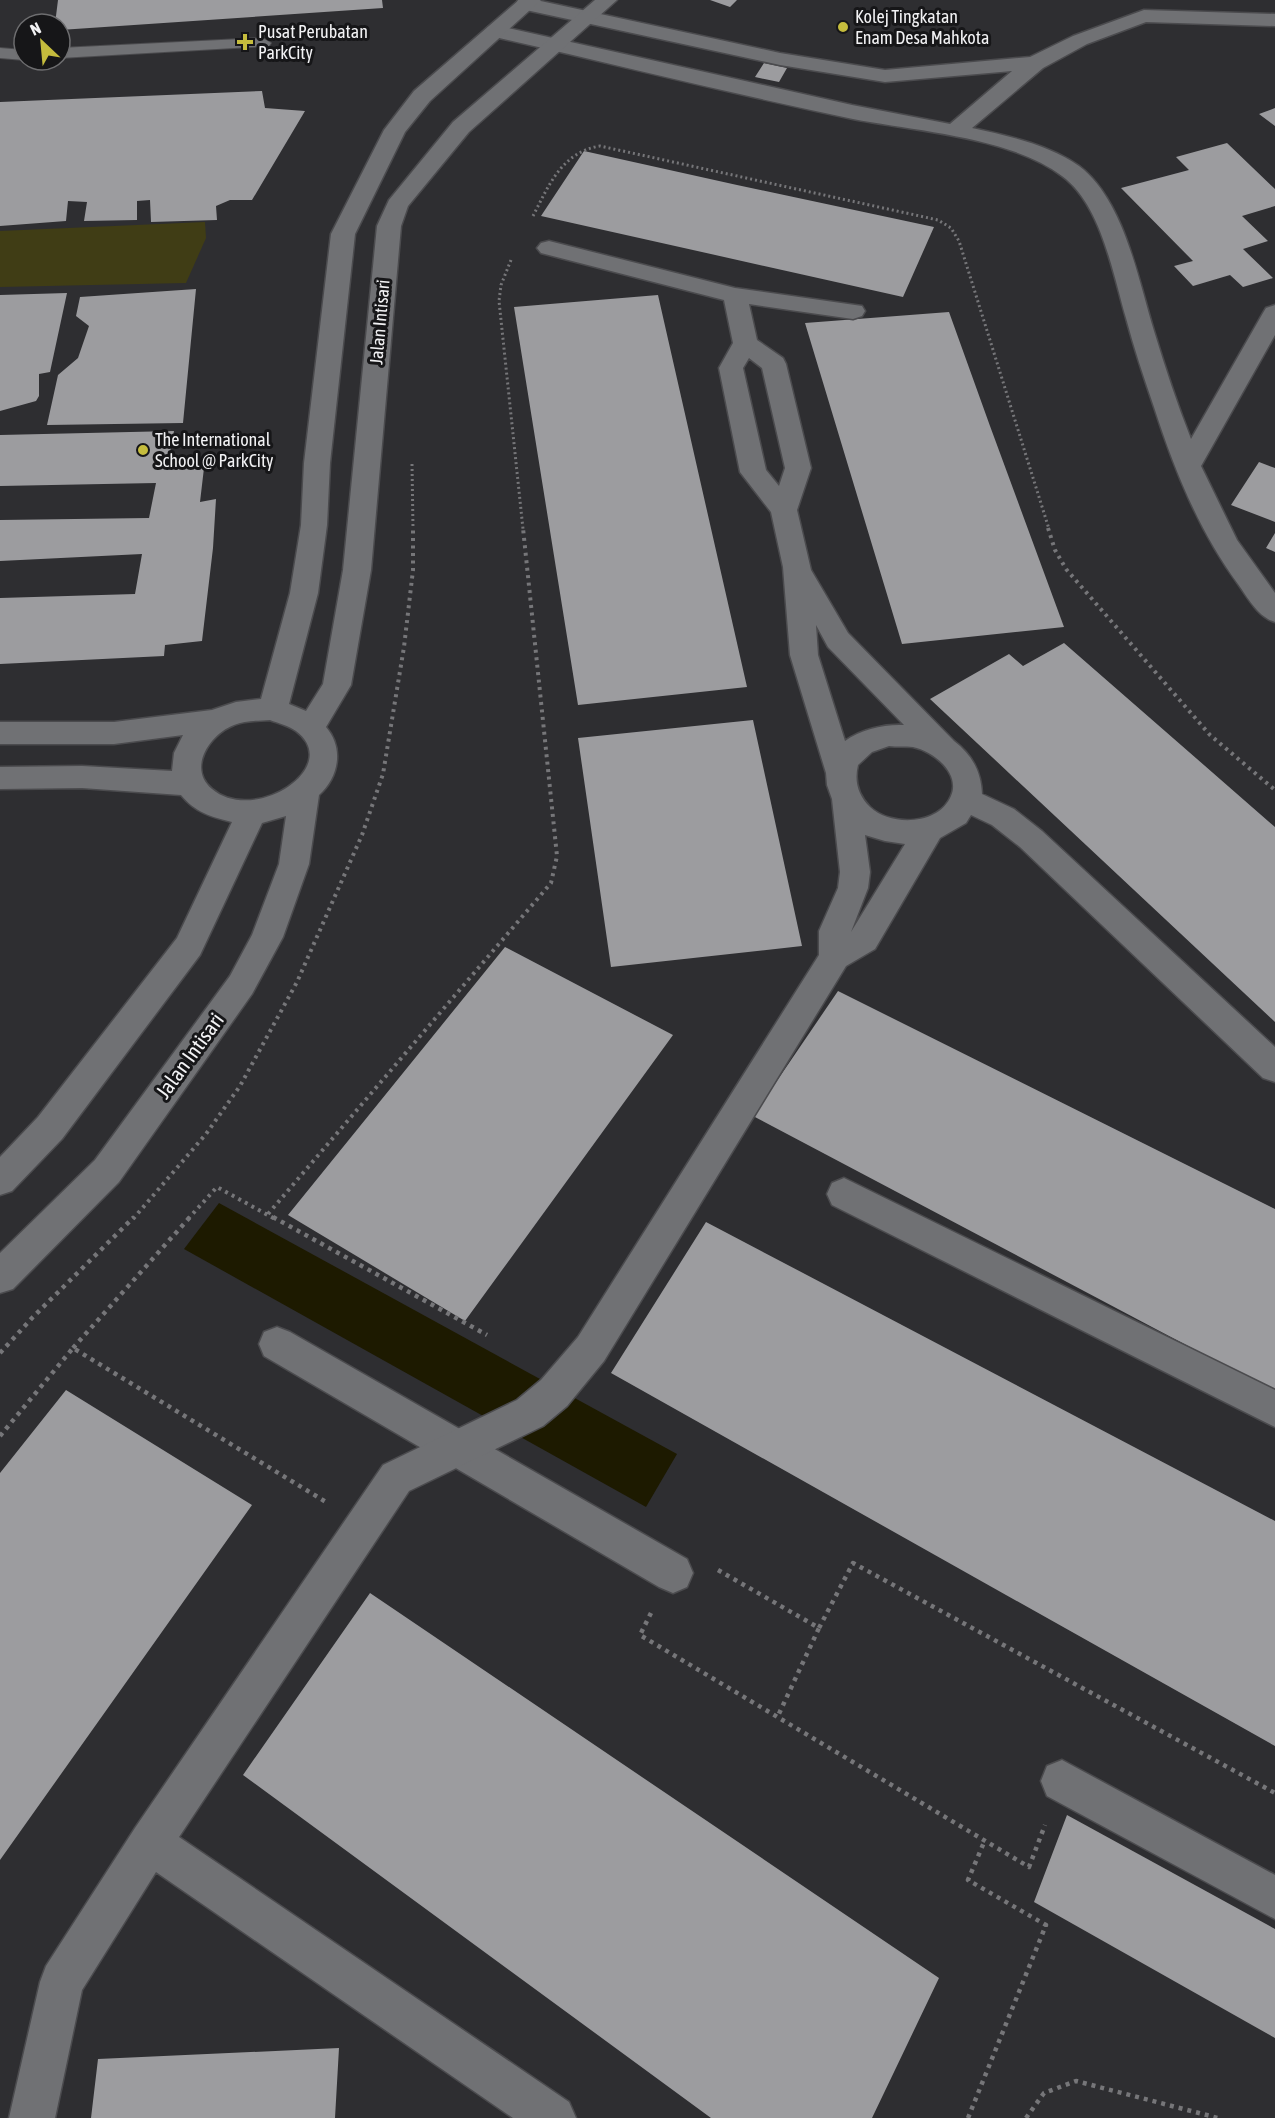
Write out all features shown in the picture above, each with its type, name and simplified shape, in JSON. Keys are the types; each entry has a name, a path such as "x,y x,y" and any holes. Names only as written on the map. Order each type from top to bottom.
{"street":[{"name":"Jalan Intisari","path":"312,726 337,685 357,570 388,226 397,205 461,127 607,0"},
{"path":"273,709 304,592 314,525 317,463 343,234 358,198 396,130 422,96 529,2 588,17 846,72 885,76 1035,63"},
{"path":"955,131 1035,63 1080,40 1144,16 1275,20"},
{"path":"495,31 852,112 955,131 1019,146 1050,158 1083,183 1099,209 1116,246 1142,334 1188,467 1219,532 1275,612"},
{"path":"728,84 749,52"},
{"path":"549,248 735,295 853,311"},
{"path":"735,295 745,343 731,369 753,472 784,510 797,567 804,655 843,786 855,872 853,888 835,931 835,957"},
{"path":"1188,467 1275,313"},
{"path":"745,343 774,364 798,468 784,510"},
{"path":"797,567 838,640 958,760 966,773 968,787 966,800 958,813 946,824 910,833 891,831 872,825 857,814 843,786 847,757 859,746 874,738 892,734 912,735 931,740 947,750"},
{"path":"0,734 114,733 218,720 244,710 273,709 295,714 312,726 322,741 325,759 318,777 304,794 280,807 251,813 224,810 203,800 189,784 185,767 189,749 201,733 218,720"},
{"path":"0,778 82,777 189,784"},
{"name":"Jalan Intisari","path":"0,1277 107,1171 241,985 267,937 294,864 304,794"},
{"path":"966,800 1003,817 1031,839 1275,1068"},
{"path":"0,1180 50,1128 189,946 251,813"},
{"path":"32,2118 62,1982 150,1843 396,1478 531,1413 554,1393 591,1349 835,957 864,940 929,830"},
{"path":"844,1194 1275,1409"},
{"path":"277,1344 673,1573"},
{"path":"1062,1781 1275,1898"},
{"path":"150,1843 553,2118"}],"lane":[{"path":"72,52 263,43"}],"path":[{"path":"530,222 563,164 574,152 588,146 600,146 938,220 951,228 959,241 1055,550 1066,569 1210,735 1275,790"},
{"path":"268,1214 551,884 557,856 499,301 501,285 512,258"},
{"path":"0,1353 33,1317 122,1232 206,1134 240,1086 297,982 362,835 383,774 404,647 412,570 412,460"},
{"path":"0,1436 73,1348 217,1187 487,1335"},
{"path":"73,1348 364,1525"},
{"path":"819,1628 686,1551 640,1635 1029,1867 1062,1781"},
{"path":"777,1718 819,1628 853,1563 1275,1793"},
{"path":"968,2118 1046,1925 968,1880 985,1840"},
{"path":"1026,2118 1044,2093 1076,2081 1218,2118"}],"shaded area":[{"path":"205,222 206,238 186,283 0,287 0,231"},
{"path":"219,1203 677,1454 646,1507 184,1249"}],"building":[{"path":"58,0 382,0 383,8 72,29 72,12 56,12"},
{"path":"710,0 737,0 730,7"},
{"path":"764,63 787,68 779,82 755,77"},
{"path":"262,91 265,108 305,111 252,200 230,200 216,206 217,220 151,222 150,200 137,201 137,220 84,221 87,202 68,201 66,221 0,226 0,102"},
{"path":"1275,108 1275,126 1259,114"},
{"path":"1227,143 1275,189 1275,206 1242,216 1268,241 1243,249 1273,278 1243,287 1230,275 1193,286 1174,266 1193,261 1121,188 1189,170 1176,157"},
{"path":"584,151 934,227 903,297 541,216"},
{"path":"196,289 183,423 47,425 58,375 78,358 89,326 76,316 80,297"},
{"path":"67,293 50,372 39,374 39,396 36,401 0,411 0,295"},
{"path":"658,295 747,687 578,705 514,307"},
{"path":"949,312 1064,627 902,644 805,323"},
{"path":"174,431 167,469 204,468 200,502 216,499 213,548 202,641 165,645 164,656 0,664 0,598 135,594 142,554 0,561 0,520 149,518 156,483 0,486 0,435"},
{"path":"1259,462 1275,468 1275,522 1231,505"},
{"path":"1275,533 1275,552 1266,548"},
{"path":"1064,643 1275,827 1275,1022 930,699 1009,654 1023,666"},
{"path":"753,720 802,946 611,967 578,738"},
{"path":"505,947 673,1035 465,1321 288,1215"},
{"path":"838,991 1275,1209 1275,1392 753,1116"},
{"path":"706,1222 1275,1521 1275,1746 611,1373"},
{"path":"66,1390 252,1505 0,1860 0,1473"},
{"path":"370,1593 939,1978 872,2118 711,2118 243,1775"},
{"path":"1067,1815 1275,1929 1275,2038 1034,1902"},
{"path":"339,2048 335,2118 91,2118 98,2059"}],"place":[{"name":"Kolej Tingkatan Enam Desa Mahkota","path":"843,27"},
{"name":"Pusat Perubatan ParkCity","path":"245,42"},
{"name":"The International School @ ParkCity","path":"143,450"}]}
